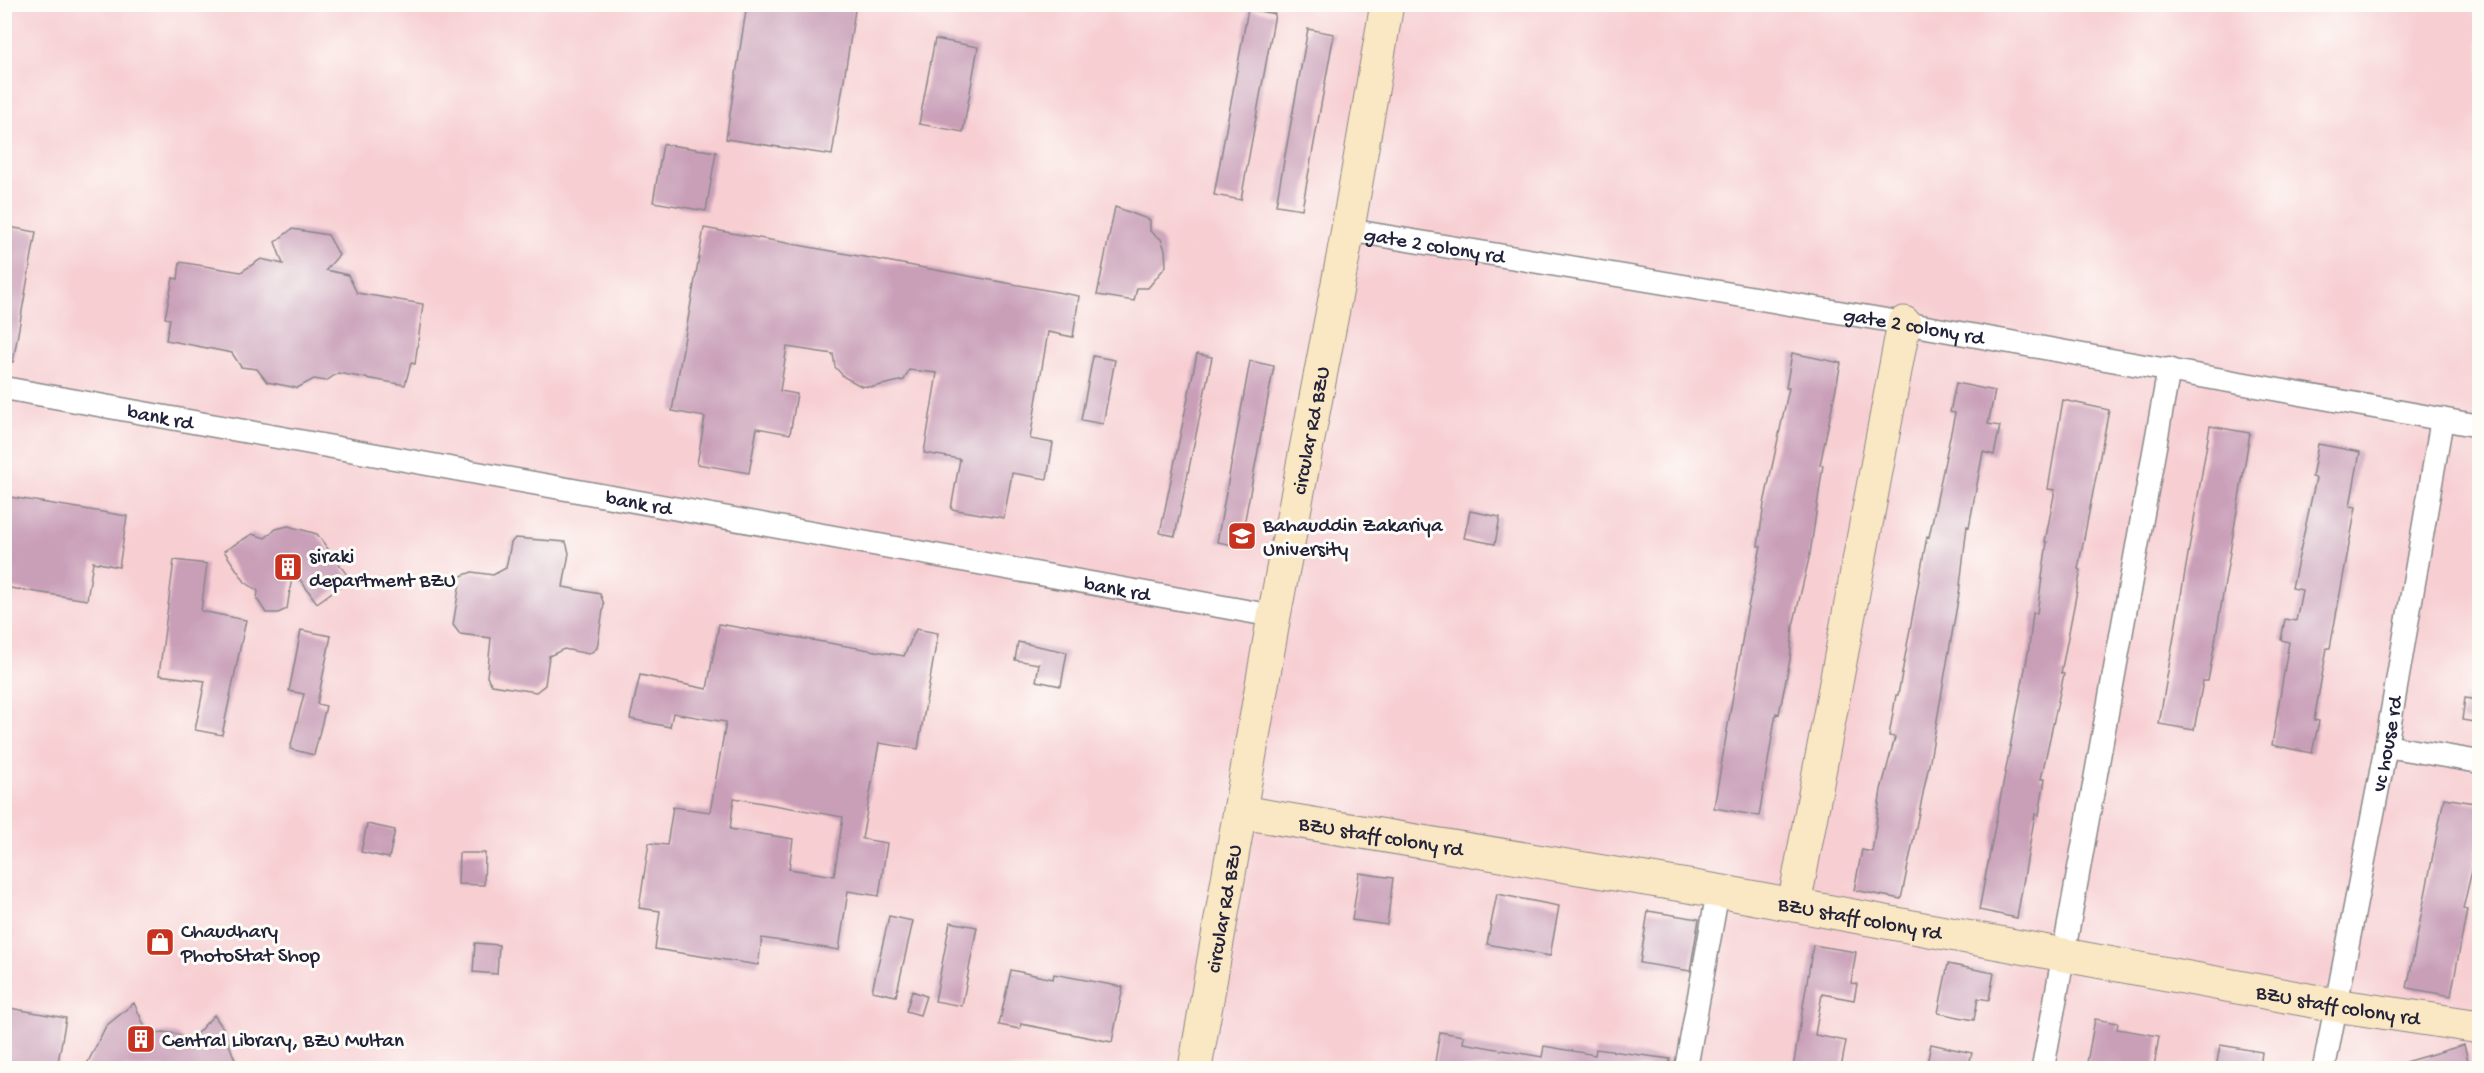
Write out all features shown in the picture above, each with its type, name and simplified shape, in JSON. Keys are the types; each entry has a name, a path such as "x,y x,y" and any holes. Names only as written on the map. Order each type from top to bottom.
{"street":[{"name":"circular Rd BZU","path":"1195,1068 1274,616 1348,230 1387,4"},
{"name":"gate 2 colony rd","path":"1348,230 1904,323 2480,426"},
{"path":"1794,905 1904,323"},
{"path":"2043,1068 2169,369"},
{"name":"bank rd","path":"4,388 1274,616"},
{"name":"vc house rd","path":"2324,1068 2386,746 2442,419"},
{"path":"2386,746 2480,762"},
{"name":"BZU staff colony rd","path":"1241,812 1718,891 2335,1005 2480,1027"},
{"path":"1686,1068 1718,891"}],"shaded area":[{"name":"Bahauddin Zakariya University","path":"5,5 2479,5 2479,1068 5,1068"}],"building":[{"path":"747,4 856,4 832,155 726,139"},
{"path":"1248,9 1275,14 1241,200 1214,195"},
{"path":"1308,29 1334,34 1302,209 1276,205"},
{"path":"935,39 978,47 963,132 919,124"},
{"path":"663,144 716,152 706,211 653,202"},
{"path":"1115,207 1150,220 1150,231 1161,239 1165,250 1166,266 1148,288 1137,288 1134,301 1097,295"},
{"path":"4,226 36,232 13,362 4,361"},
{"path":"704,228 1079,296 1073,337 1048,332 1030,439 1053,443 1047,479 1012,473 1004,518 951,509 960,459 924,453 937,373 909,370 904,380 873,387 861,386 844,377 835,367 833,354 787,347 780,391 797,394 790,434 757,428 749,473 697,464 705,417 672,411"},
{"path":"292,229 328,235 339,255 326,270 348,275 357,293 423,304 415,364 411,363 405,385 338,373 326,381 314,379 297,388 267,382 257,369 241,367 232,353 166,340 170,319 165,318 173,278 178,279 180,262 241,272 261,259 283,264 275,242"},
{"path":"1792,353 1841,363 1820,465 1823,465 1810,554 1793,626 1790,660 1779,714 1776,713 1759,816 1714,808 1747,612 1761,546 1758,546 1764,504 1789,388 1786,388"},
{"path":"1197,354 1212,357 1175,536 1160,533"},
{"path":"1093,356 1115,360 1103,424 1081,420"},
{"path":"1250,361 1274,366 1240,546 1217,542"},
{"path":"1956,383 1995,391 1988,424 2000,426 1994,455 1983,452 1969,527 1967,526 1959,594 1930,760 1901,899 1854,890 1862,850 1872,852 1881,790 1895,737 1889,736 1896,695 1898,695 1927,536 1929,537 1955,413 1950,412"},
{"path":"2063,400 2109,410 2078,569 2081,570 2061,673 2064,674 2041,779 2045,779 2039,815 2035,814 2017,918 1979,910 2029,648 2033,613 2037,613 2047,542 2045,542 2055,490 2048,489"},
{"path":"2210,426 2250,433 2208,681 2203,681 2194,730 2159,724"},
{"path":"2318,444 2360,452 2350,506 2356,507 2314,720 2319,721 2312,753 2272,745 2289,642 2281,640 2285,619 2296,621 2302,590 2292,588 2316,478 2312,477"},
{"path":"4,496 127,516 119,567 93,562 87,600 4,587"},
{"path":"1470,511 1500,517 1495,544 1464,538"},
{"name":"siraki department BZU","path":"288,526 317,534 350,579 317,603 293,570 287,609 278,613 266,613 257,599 258,591 245,582 224,551 252,534 265,538 276,529"},
{"path":"515,538 566,542 569,553 563,587 600,594 604,604 597,648 589,654 564,649 549,656 545,685 536,692 492,685 487,677 491,638 460,634 453,625 461,576 472,572 493,575 506,568 511,543"},
{"path":"174,560 207,564 201,611 246,620 222,735 195,730 205,681 159,675"},
{"path":"719,624 904,656 916,629 938,633 918,749 879,743 862,839 887,843 879,896 848,891 839,950 762,938 758,965 655,949 660,911 639,908 649,843 667,845 673,807 710,812 726,722 673,713 670,727 630,719 640,675 707,689","holes":["734,798 843,817 834,876 789,869 793,839 730,829"]},
{"path":"301,630 331,636 317,704 326,706 314,755 290,749 304,694 289,691"},
{"path":"1018,642 1067,652 1061,686 1036,681 1039,664 1015,660"},
{"path":"2465,698 2480,700 2480,723 2462,720"},
{"path":"2444,798 2480,804 2480,836 2463,909 2467,910 2451,996 2407,988"},
{"path":"367,824 395,830 389,858 361,852"},
{"path":"459,853 485,853 484,885 458,884"},
{"path":"1359,873 1393,878 1387,925 1352,920"},
{"path":"1497,894 1559,906 1550,956 1487,944"},
{"path":"1648,911 1699,919 1690,971 1640,963"},
{"path":"889,916 913,921 896,996 872,991"},
{"path":"950,922 977,927 962,1006 935,1001"},
{"path":"475,943 499,945 497,974 473,972"},
{"path":"1813,945 1856,952 1851,983 1857,984 1854,1000 1822,994 1815,1035 1846,1041 1841,1068 1793,1068"},
{"path":"1948,964 1994,973 1989,1000 1978,998 1974,1020 1938,1013"},
{"path":"1011,970 1053,979 1054,974 1123,987 1112,1042 1021,1024 1020,1029 999,1025"},
{"path":"912,991 926,996 920,1015 906,1011"},
{"name":"Central Library, BZU Multan","path":"134,1003 149,1036 163,1032 177,1034 188,1043 214,1015 223,1028 238,1068 85,1068 106,1026"},
{"path":"4,1007 66,1018 57,1068 4,1068"},
{"path":"2095,1019 2118,1023 2117,1029 2159,1036 2154,1067 2086,1068"},
{"path":"1440,1032 1464,1036 1463,1043 1542,1057 1544,1046 1595,1055 1596,1049 1670,1059 1669,1068 1434,1068"},
{"path":"1931,1044 1972,1053 1968,1068 1926,1068"},
{"path":"2220,1045 2262,1052 2260,1068 2216,1068"},
{"path":"2464,1045 2470,1068 2398,1068 2398,1064"}],"place":[{"name":"Bahauddin Zakariya University","path":"1242,536"},
{"name":"siraki department BZU","path":"288,567"},
{"name":"Chaudhary PhotoStat Shop","path":"160,942"},
{"name":"Central Library, BZU Multan","path":"141,1039"}]}
